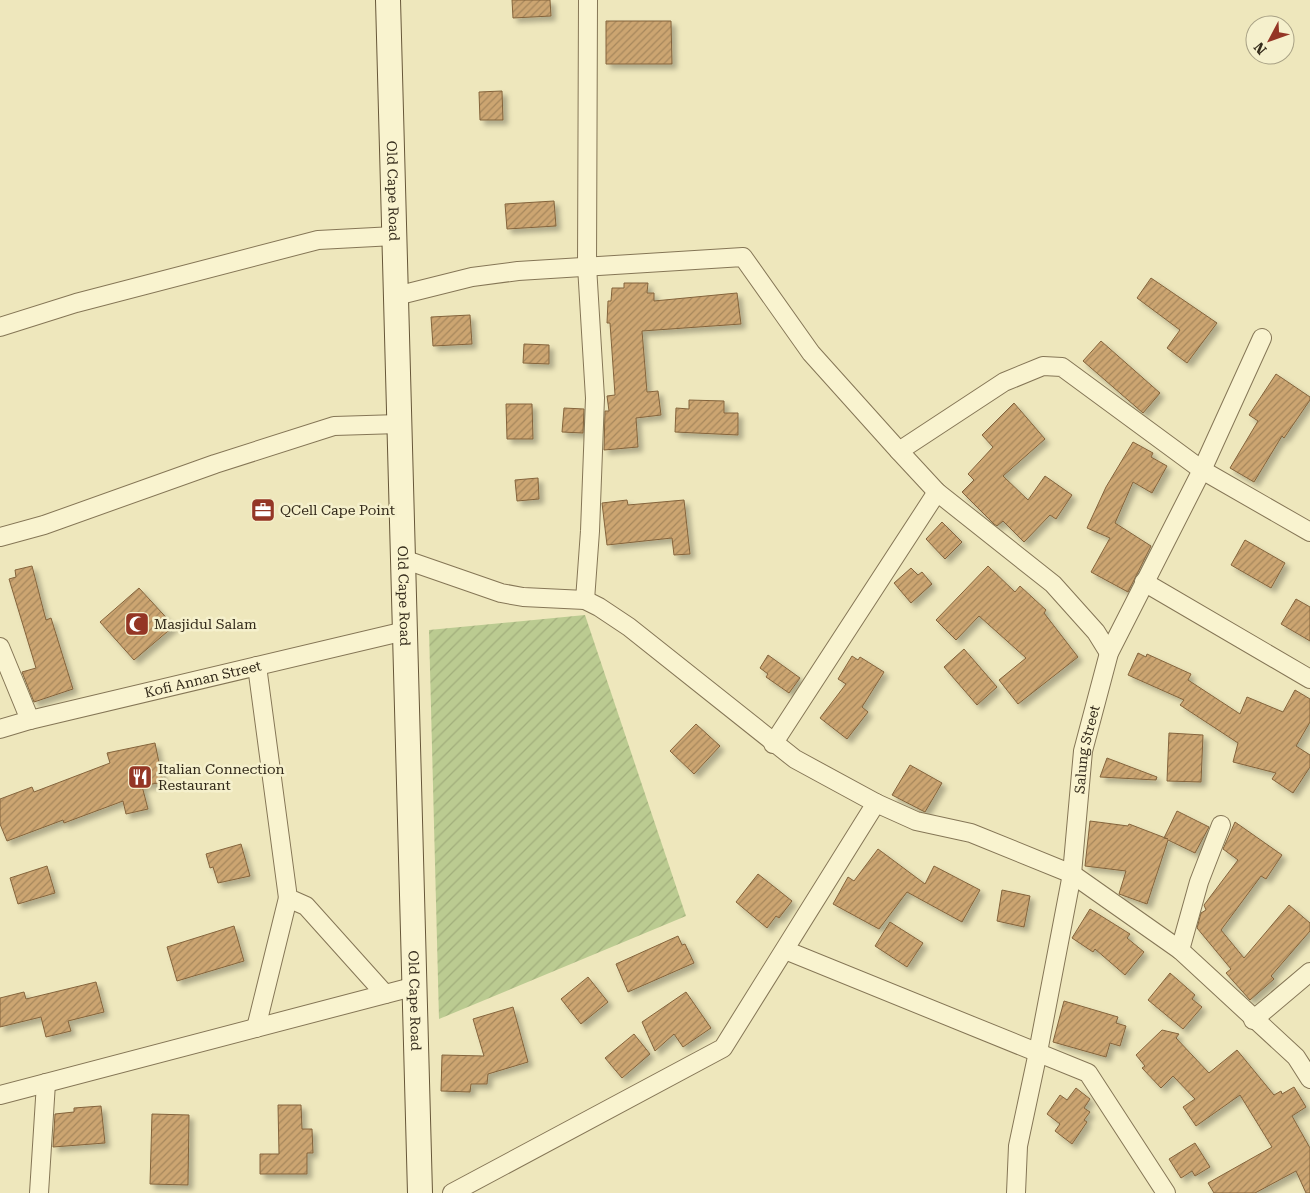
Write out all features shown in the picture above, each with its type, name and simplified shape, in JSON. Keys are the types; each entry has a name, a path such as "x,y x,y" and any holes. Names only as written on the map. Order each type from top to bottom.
{"street":[{"name":"Old Cape Road","path":"388,0 416,986 420,1193"},
{"path":"585,600 591,513 595,398 587,266 588,1"},
{"path":"0,327 76,302 318,240 394,236"},
{"path":"396,296 472,278 518,271 742,257 811,353 898,451 937,492 1053,584 1096,632 1109,653"},
{"name":"Salung Street","path":"1016,1193 1018,1146 1072,874 1083,750 1109,653 1202,470 1262,338"},
{"path":"898,451 1004,382 1043,366 1054,365 1062,367 1202,470 1310,532"},
{"path":"0,537 44,525 216,464 334,426 399,424"},
{"path":"773,744 937,492"},
{"path":"403,559 501,593 522,597 585,600 629,627 795,760 876,803 916,821 972,833 1072,874 1180,950 1253,1020 1296,1057 1310,1079"},
{"path":"1144,582 1310,679"},
{"name":"Kofi Annan Street","path":"0,729 30,720 405,632"},
{"path":"0,647 30,720"},
{"path":"256,1028 288,898 257,666"},
{"path":"452,1193 722,1048 786,950 876,803"},
{"path":"1180,950 1199,882 1221,825"},
{"path":"288,898 306,906 384,994"},
{"path":"786,950 1088,1074 1166,1193"},
{"path":"1253,1020 1310,973"},
{"path":"0,1095 416,986"},
{"path":"39,1193 46,1083"}],"green space":[{"path":"585,615 686,916 439,1019 429,630"}],"building":[{"path":"512,0 550,0 551,16 513,18"},
{"path":"606,21 671,21 672,64 606,64"},
{"path":"502,91 503,120 480,120 479,92"},
{"path":"554,201 556,226 507,229 505,204"},
{"path":"1151,278 1217,323 1187,363 1167,348 1180,330 1137,298"},
{"path":"624,283 648,283 647,293 654,293 654,301 737,293 741,324 642,331 647,392 658,391 661,415 636,418 638,447 604,450 605,411 609,411 607,396 615,395 610,323 607,323 608,301 611,301 612,288 624,288"},
{"path":"470,315 472,344 433,346 431,317"},
{"path":"1101,341 1160,393 1143,413 1083,361"},
{"path":"524,344 549,345 549,364 523,363"},
{"path":"1276,374 1310,397 1310,400 1284,438 1282,436 1254,482 1230,468 1258,421 1249,415"},
{"path":"689,400 724,401 724,413 738,413 738,435 675,432 676,408 689,409"},
{"path":"1014,403 1045,439 1003,476 1028,500 1045,476 1072,495 1056,519 1050,515 1024,542 1003,521 997,526 994,524 962,492 974,480 968,474 993,447 982,435"},
{"path":"506,404 532,404 533,439 507,439"},
{"path":"564,408 584,409 583,433 562,432"},
{"path":"1133,442 1153,453 1151,457 1167,466 1152,493 1133,482 1115,523 1151,546 1128,592 1091,572 1110,538 1087,528 1106,487"},
{"path":"538,478 539,499 517,501 515,480"},
{"path":"627,500 628,505 684,500 690,554 674,555 672,538 607,545 602,503"},
{"path":"942,522 962,542 945,559 926,539"},
{"path":"1245,540 1285,563 1271,588 1231,565"},
{"path":"32,566 46,620 51,618 73,689 34,702 22,672 36,668 9,579 16,577 15,570"},
{"path":"988,566 1015,592 1020,586 1046,610 1044,613 1078,657 1018,704 999,680 1026,658 979,616 956,640 936,620"},
{"path":"911,568 918,575 922,572 932,584 911,603 894,583"},
{"name":"Masjidul Salam","path":"139,588 174,626 134,660 100,622"},
{"path":"1296,599 1310,607 1310,641 1281,624"},
{"path":"964,649 997,687 977,705 944,667"},
{"path":"1138,653 1146,657 1147,654 1191,674 1188,680 1240,714 1247,697 1283,712 1295,690 1310,699 1310,722 1296,746 1310,755 1310,767 1293,793 1272,779 1276,773 1233,762 1238,743 1180,705 1184,700 1128,675"},
{"path":"768,655 800,678 789,693 766,677 768,674 760,668"},
{"path":"852,656 858,660 860,657 884,672 862,707 868,712 847,739 820,718 846,684 838,679"},
{"path":"696,724 720,746 694,774 670,751"},
{"path":"1169,733 1203,735 1201,782 1167,781"},
{"path":"155,743 163,782 142,786 148,809 126,814 123,801 64,823 63,820 7,841 0,824 0,799 32,787 34,792 110,763 107,753"},
{"path":"1107,758 1157,777 1156,780 1100,777"},
{"path":"910,765 942,783 925,812 892,795"},
{"path":"1177,811 1209,827 1195,853 1168,840 1147,904 1119,894 1126,871 1085,866 1090,821 1128,826 1129,824 1164,838"},
{"path":"1235,822 1282,855 1266,879 1261,876 1221,930 1244,958 1289,905 1310,923 1310,931 1271,976 1274,979 1250,1000 1226,973 1231,969 1197,928 1201,913 1206,910 1204,905 1238,860 1223,849"},
{"path":"241,844 250,876 218,883 213,867 210,868 206,854"},
{"path":"878,849 925,884 934,866 980,890 962,922 907,892 879,929 833,904 848,877 854,881"},
{"path":"47,866 55,893 18,904 10,878"},
{"path":"758,874 792,901 779,918 776,916 767,928 736,902"},
{"path":"1002,890 1030,896 1024,927 997,921"},
{"path":"1090,909 1130,934 1127,938 1144,952 1125,975 1095,949 1093,952 1072,938"},
{"path":"890,922 923,943 907,967 875,946"},
{"path":"234,926 244,961 177,981 167,947"},
{"path":"678,936 682,945 685,944 694,963 628,992 616,964"},
{"path":"1170,973 1195,995 1192,999 1202,1007 1183,1029 1148,1000"},
{"path":"588,977 608,1002 581,1024 561,999"},
{"path":"96,982 104,1012 68,1021 71,1031 46,1037 41,1017 0,1027 0,998 24,992 26,999"},
{"path":"686,992 711,1028 683,1047 674,1034 655,1051 642,1022"},
{"path":"1064,1001 1118,1017 1116,1023 1126,1026 1120,1046 1110,1043 1106,1057 1053,1042"},
{"path":"513,1007 528,1062 488,1074 487,1084 471,1084 470,1092 441,1091 442,1055 484,1056 473,1019"},
{"path":"1162,1030 1179,1034 1176,1038 1209,1073 1237,1050 1274,1095 1281,1091 1282,1094 1294,1087 1306,1107 1292,1116 1310,1148 1310,1193 1306,1193 1296,1171 1255,1193 1214,1193 1208,1183 1272,1147 1240,1095 1196,1126 1183,1107 1195,1099 1173,1076 1161,1088 1142,1068 1145,1066 1136,1055"},
{"path":"634,1034 650,1054 622,1078 605,1058"},
{"path":"1076,1088 1090,1099 1084,1108 1090,1112 1084,1120 1087,1122 1072,1144 1055,1131 1060,1124 1047,1114 1060,1095 1067,1100"},
{"path":"278,1105 301,1105 302,1129 312,1129 313,1153 307,1153 307,1174 260,1174 260,1154 279,1154"},
{"path":"101,1106 105,1143 53,1147 55,1114 74,1112 74,1108"},
{"path":"152,1114 189,1115 188,1185 150,1184"},
{"path":"1195,1143 1210,1167 1195,1176 1192,1171 1181,1178 1169,1159"}],"place":[{"name":"QCell Cape Point","path":"263,510"},
{"name":"Masjidul Salam","path":"137,624"},
{"name":"Italian Connection Restaurant","path":"140,777"}]}
